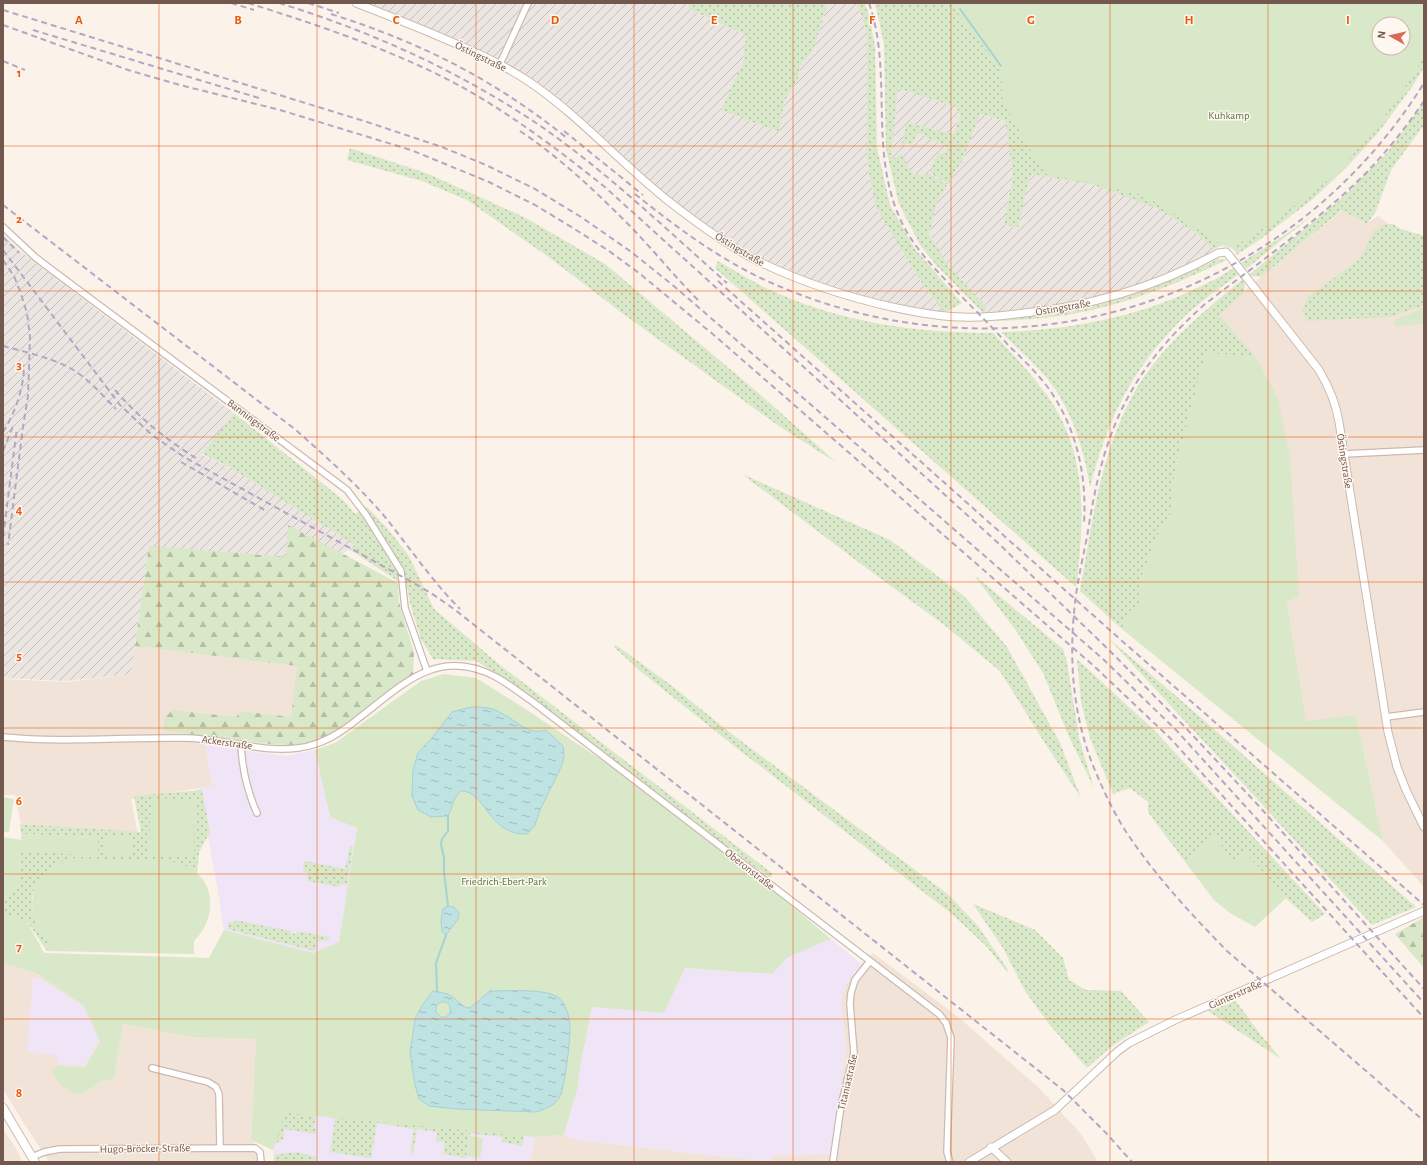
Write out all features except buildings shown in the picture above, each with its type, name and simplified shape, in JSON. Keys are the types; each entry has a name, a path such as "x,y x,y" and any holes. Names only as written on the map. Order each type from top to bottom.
{"main road":[{"path":"3,1108 33,1160"}],"street":[{"name":"Östingstraße","path":"356,3 396,18 500,64 528,81 586,126 615,156 652,188 715,234 762,263 827,290 914,312 963,317 987,317 1054,310 1080,305 1132,291 1176,274 1218,253 1226,252 1309,358 1329,387 1337,412 1388,732 1397,767 1406,790 1424,827"},
{"path":"500,64 528,3"},
{"name":"Banningstraße","path":"3,227 35,257 52,270 347,490 366,515 401,571 405,608 427,671"},
{"path":"1344,454 1424,450"},
{"name":"Oberonstraße","path":"427,671 438,667 450,666 472,668 484,671 508,685 939,1014 946,1023 951,1038 947,1152 950,1162"},
{"name":"Ackerstraße","path":"3,737 35,740 184,738 289,749 310,746 321,743 342,732 400,686 413,677 427,671"},
{"path":"1386,717 1424,712"},
{"path":"241,744 241,754 249,796 256,813"},
{"name":"Günterstraße","path":"969,1162 991,1147 1045,1116 1062,1103 1118,1052 1138,1038 1175,1020 1424,911"},
{"name":"Titaniastraße","path":"833,1161 841,1106 854,1053 850,1004 851,993 855,980 870,960"},
{"path":"152,1068 208,1082 216,1087 219,1094 220,1147"},
{"name":"Hugo-Bröcker-Straße","path":"33,1160 44,1152 60,1150 220,1147 255,1148 259,1150 261,1162"},
{"path":"991,1147 1007,1162"}],"shaded area":[{"path":"356,3 689,3 689,9 746,35 743,62 721,110 779,132 784,102 798,79 801,64 813,51 828,3 857,3 867,33 867,162 876,208 918,277 944,313 912,310 870,302 759,262 672,202 586,126 491,57"},
{"path":"898,88 956,107 960,114 954,134 907,123 901,146 913,143 918,133 947,147 946,153 949,184 957,168 962,162 980,114 1005,121 1013,176 1004,225 1018,227 1031,174 1094,185 1158,209 1194,232 1214,249 1196,262 1157,281 1053,308 985,315 986,307 948,265 929,234 937,202 929,174 913,175 891,161"},
{"path":"1343,210 1366,224 1378,216 1404,235 1424,246 1424,887 1383,841 1356,715 1306,722 1287,602 1299,597 1256,357 1219,315 1261,277"},
{"path":"3,235 19,250 50,274 234,413 202,455 228,466 355,545 314,574 149,546 131,674 66,681 3,678"},
{"path":"135,646 298,666 291,717 242,711 236,717 173,710 164,731 205,736 205,745 213,786 131,799 138,834 21,824 15,795 3,795 3,679 67,682 131,674"},
{"path":"205,745 286,756 315,750 330,817 357,828 339,942 313,953 224,930 199,788 213,786"},
{"path":"831,939 861,964 846,984 841,1001 846,1053 830,1154 773,1155 770,1161 578,1140 564,1135 577,1090 592,1007 664,1013 685,968 772,974 787,957"},
{"path":"873,953 957,1016 1038,1087 1081,1134 1098,1162 530,1162 535,1137 564,1135 578,1140 770,1161 772,1155 830,1154 846,1053 841,1001 846,984 861,964"},
{"path":"3,963 36,973 84,1006 100,1040 85,1067 58,1066 85,1093 101,1081 114,1079 123,1024 190,1037 256,1039 251,1140 255,1143 257,1162 49,1162 3,1089"},
{"path":"33,977 41,979 83,1006 99,1040 85,1066 59,1065 55,1055 27,1052"},
{"path":"285,1113 535,1137 530,1162 274,1162 273,1150"},
{"path":"3,1129 15,1147 23,1162 3,1162"}],"green space":[{"path":"689,3 828,3 813,51 801,64 798,79 784,102 779,132 721,110 743,62 746,35 689,9"},
{"path":"857,3 865,3 869,14 875,46 877,148 890,205 915,249 962,303 944,313 918,277 876,208 867,162 867,33"},
{"name":"Kuhkamp","path":"874,3 1424,3 1424,67 1412,87 1378,133 1345,169 1313,199 1258,241 1236,255 1235,250 1225,244 1214,249 1194,232 1158,209 1094,185 1031,174 1018,227 1004,225 1013,176 1005,121 980,114 962,162 957,168 949,184 930,172 937,155 946,153 947,147 918,133 913,143 901,146 907,123 954,134 960,115 956,107 898,88 891,160 902,154 913,175 929,174 947,185 937,202 929,234 948,265 986,307 985,315 936,265 920,245 899,204 886,149 884,45"},
{"name":"Kuhkamp","path":"950,3 1424,3 1424,57 1386,114 1339,172 1270,224 1232,248 1224,246 1144,195 1046,174 1033,155 1006,107 1002,97 1002,80 999,67"},
{"path":"1424,102 1424,125 1391,170 1376,211 1367,224 1342,210 1261,277 1252,276 1250,274 1341,199 1387,153"},
{"path":"350,148 426,173 524,217 605,264 756,391 837,463 779,426 626,316 550,258 467,200 422,181 347,160"},
{"path":"1320,209 1246,269 1241,263 1295,228"},
{"path":"1385,224 1393,224 1401,229 1424,236 1424,305 1389,317 1307,321 1302,312 1308,297 1360,259 1374,231"},
{"path":"1218,259 1228,259 1187,278 1130,300 1085,312 1054,317 991,321 1062,312 1102,304 1153,288"},
{"path":"718,261 753,282 775,292 801,303 854,319 937,331 993,333 1025,368 1054,406 1065,427 1073,449 1078,471 1082,517 1076,587 715,268"},
{"path":"1234,267 1239,274 1208,296 1187,314 1163,339 1134,378 1113,418 1104,440 1090,487 1075,428 1059,395 1040,371 1001,332 1026,331 1076,325 1126,315 1174,298 1202,286"},
{"path":"1243,279 1245,281 1244,293 1219,315 1256,357 1206,353 1175,469 1172,511 1155,540 1142,576 1141,601 1130,611 1122,629 1080,591 1093,515 1105,465 1113,440 1122,416 1134,393 1156,360 1198,317"},
{"path":"1424,308 1424,323 1395,327 1394,320"},
{"path":"1206,353 1256,357 1278,399 1290,456 1299,597 1287,602 1306,721 1356,715 1383,841 1122,629 1130,611 1141,601 1142,576 1155,540 1172,511 1175,469"},
{"path":"234,413 344,501 355,514 367,507 387,528 409,556 434,609 500,665 773,874 770,878 606,757 514,686 477,661 433,659 421,639 410,603 407,587 349,549 355,545 228,466 202,454"},
{"path":"742,474 890,540 965,597 1007,647 1060,743 1081,798 1000,671 943,624"},
{"path":"288,525 398,583 399,602 414,653 413,677 354,723 310,746 270,744 164,731 164,718 173,710 236,717 242,711 291,717 297,666 135,646 149,546 286,557"},
{"path":"974,575 1063,649 1067,662 1079,738 1094,788 1070,739 1043,673 1017,632"},
{"path":"1108,638 1175,695 1416,907 1372,925"},
{"path":"616,645 672,686 737,738 949,895 978,926 1008,970 1007,972 987,947 952,914 734,746 639,670 614,647"},
{"path":"1077,659 1155,731 1325,914 1312,922 1286,898 1245,852 1233,861 1214,836 1186,863 1148,812 1148,802 1130,788 1113,794 1090,738 1081,701"},
{"name":"Friedrich-Ebert-Park","path":"444,674 476,678 524,708 679,812 831,939 788,957 772,974 685,968 664,1013 592,1007 577,1090 564,1135 535,1137 285,1113 273,1150 251,1140 256,1039 190,1037 123,1024 114,1079 101,1081 85,1093 72,1093 60,1084 51,1071 58,1066 85,1067 100,1041 84,1006 36,973 3,963 3,914 26,920 44,953 209,958 224,930 313,953 339,942 357,828 330,817 315,750 335,743 421,681"},
{"path":"202,790 210,832 199,852 197,874 191,869 35,887 32,897 32,910 36,924 47,939 47,951 28,923 17,922 3,930 3,902 9,897 17,886 21,866 19,852 22,849 22,851 98,855 98,837 23,834 22,842 20,824 141,832 134,796"},
{"path":"3,797 14,799 9,832 3,832"},
{"path":"151,798 195,799 194,856 149,855"},
{"path":"23,834 98,837 98,856 22,850 19,852 21,866 17,886 14,892 3,902 3,837 22,840"},
{"path":"104,835 133,836 132,857 104,857"},
{"path":"1214,836 1233,861 1245,852 1286,898 1255,927 1230,913 1214,900 1186,863"},
{"path":"350,846 353,847 347,885 340,884 339,887 307,881 308,873 303,872 304,861 345,869"},
{"path":"75,858 170,861 188,867 199,875 209,893 210,903 206,924 194,941 194,954 47,951 47,939 39,929 34,919 32,908 36,886 50,868 60,862"},
{"path":"973,904 1035,930 1063,958 1069,980 1086,990 1121,991 1149,1022 1112,1046 1087,1068 1049,1024 1025,991 1003,948"},
{"path":"1424,917 1424,968 1395,934"},
{"path":"235,920 291,931 291,933 296,934 297,931 329,937 329,940 317,941 315,951 227,929 229,922 234,923"},
{"path":"1236,1001 1260,1034 1281,1059 1208,1011"},
{"path":"281,1111 535,1137 524,1136 522,1146 502,1142 502,1137 470,1133 466,1158 443,1154 445,1142 436,1141 437,1132 417,1129 413,1153 410,1153 414,1129 377,1123 371,1158 330,1152 335,1118 316,1115 314,1127 316,1128 315,1134 285,1129 283,1139 275,1144"},
{"path":"470,1136 483,1138 480,1158 467,1156"},
{"path":"296,1152 317,1157 317,1161 274,1162 274,1155"}],"water":[{"path":"471,707 490,708 533,731 546,730 563,746 564,756 562,765 540,810 535,825 527,834 514,833 504,828 476,798 469,793 461,791 454,800 448,816 431,817 418,810 412,796 413,770 418,753 432,738 452,712"},
{"path":"448,906 454,907 459,913 458,919 446,935 442,932 441,921 443,909"},
{"path":"433,991 449,995 470,1008 490,991 536,991 559,998 568,1012 570,1029 565,1075 561,1093 557,1101 552,1105 536,1112 456,1109 429,1106 419,1099 415,1085 410,1053 415,1019 421,1007","holes":["440,1002 446,1002 450,1006 450,1013 446,1017 441,1017 436,1012 436,1006"]}],"waterway":[{"path":"960,9 1001,66"},
{"path":"448,816 448,831 442,839 441,845 444,857 444,872 448,906"},
{"path":"437,992 436,963 446,935"}],"railway":[{"path":"231,3 254,10"},
{"path":"248,3 347,36 395,55 443,77 486,101 528,128 606,188 997,542 1110,651 1184,726 1257,804 1424,989"},
{"path":"279,3 314,14 382,40 448,71 511,107 542,127 590,163 637,202 727,283"},
{"path":"308,3 339,13"},
{"path":"869,3 876,31 880,58 883,142 886,170 892,198 903,225 929,262 1026,362 1049,389 1059,404 1073,437 1082,471 1085,506 1084,524"},
{"path":"3,10 367,122 442,147 486,165 535,189 581,217 630,251 675,287 1103,659 1177,731 1424,1003"},
{"path":"331,14 396,37 426,50 484,80 512,98 567,138"},
{"path":"3,25 128,70 180,85 280,110 411,150 489,182 535,205 609,251 639,273 715,336 1095,667 1170,738 1424,1018"},
{"path":"33,30 259,98"},
{"path":"3,61 25,70"},
{"path":"635,194 669,221 705,246 761,278 781,287 871,316 962,328 1053,324 1140,304 1223,270 1299,221 1367,158 1424,83"},
{"path":"1424,101 1397,138 1367,172 1309,224 1205,304 1165,344 1139,378 1115,425 1102,462 1079,575 1074,613 1072,652 1078,711 1087,749 1094,768 1120,822 1153,869 1227,951 1424,1121"},
{"path":"520,131 562,163 601,198 635,232 698,300"},
{"path":"564,131 643,195"},
{"path":"3,205 296,430 342,472 375,505 431,576 460,609"},
{"path":"3,237 19,253"},
{"path":"3,250 120,405 152,435 184,457 412,582 454,609 1063,1090 1106,1133 1132,1162"},
{"path":"3,260 14,276 21,294 27,313 30,337 28,396 8,545"},
{"path":"718,281 1121,640 1424,905"},
{"path":"3,346 45,358 70,368 89,382 116,409"},
{"path":"3,432 11,417 21,391 24,365"},
{"path":"115,390 154,428 199,460"},
{"path":"3,451 13,426"},
{"path":"3,537 17,428"},
{"path":"181,462 266,511"}]}
